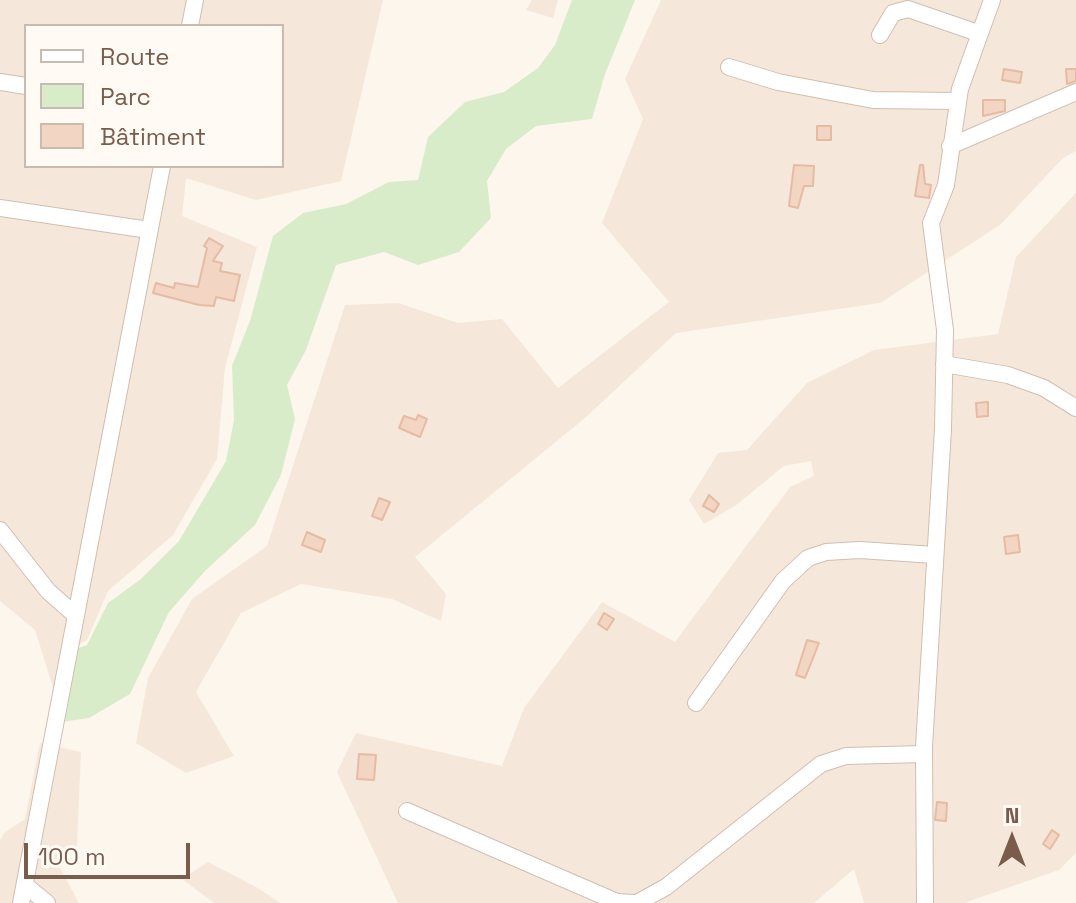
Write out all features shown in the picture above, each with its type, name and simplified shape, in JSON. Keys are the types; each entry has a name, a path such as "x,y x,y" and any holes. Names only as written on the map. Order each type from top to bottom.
{"street":[{"path":"190,24 195,0"},
{"path":"925,903 924,754 945,330 931,223 946,185 957,101 978,33 992,0"},
{"path":"880,35 893,13 908,9 978,33"},
{"path":"729,67 778,82 873,100 957,101"},
{"path":"0,82 24,86"},
{"path":"950,146 1076,92"},
{"path":"21,903 162,168"},
{"path":"0,208 149,230"},
{"path":"944,364 1008,375 1044,388 1076,408"},
{"path":"0,530 48,591 74,614"},
{"path":"696,703 783,581 808,558 826,552 860,550 934,555"},
{"path":"407,811 617,902 635,903 666,887 821,764 846,756 924,754"},
{"path":"25,885 47,903"}],"shaded area":[{"path":"0,0 383,0 341,181 256,200 186,178 182,216 257,247 225,368 217,459 173,535 108,591 87,640 69,650 56,697 35,630 0,601"},
{"path":"532,0 558,0 553,18 526,10"},
{"path":"661,0 1076,0 1076,151 1063,158 1000,225 880,303 676,333 585,418 415,557 446,594 441,621 392,599 301,584 241,613 196,692 234,756 186,773 136,743 148,678 192,599 267,546 345,305 398,303 458,323 502,319 558,388 669,302 602,223 643,119 625,79"},
{"path":"1076,193 1076,853 1059,870 964,903 864,903 854,869 814,903 398,903 337,772 356,733 502,766 524,708 602,602 675,642 790,487 814,476 811,461 784,466 735,506 704,524 689,500 718,453 747,450 807,383 874,350 998,334 1016,257"},
{"path":"40,743 81,752 77,846 60,868 79,903 0,903 0,840 4,833 25,819"},
{"path":"208,862 281,903 214,903 182,879"}],"green space":[{"path":"572,0 635,0 605,74 592,119 536,126 506,149 487,181 491,218 459,252 418,265 384,252 336,265 306,350 287,385 295,419 281,475 255,525 205,571 169,612 130,694 89,718 55,723 68,652 87,645 108,603 141,579 179,541 226,461 234,420 232,366 250,321 273,236 303,213 346,204 389,182 418,180 428,137 465,102 504,92 538,68 555,45"}],"building":[{"path":"1004,69 1022,72 1020,83 1002,80"},
{"path":"1066,69 1076,69 1076,81 1067,84"},
{"path":"983,100 1005,100 1005,111 983,116"},
{"path":"817,126 831,126 831,140 817,140"},
{"path":"794,165 814,166 813,186 804,186 798,208 789,206"},
{"path":"920,165 923,165 925,184 931,185 929,198 915,196"},
{"path":"209,238 223,246 213,261 222,263 220,271 240,275 234,301 216,297 214,306 199,305 153,293 156,283 174,288 175,283 198,287 207,248 204,246"},
{"path":"988,402 988,416 977,417 976,403"},
{"path":"418,415 427,419 420,437 399,428 404,416 416,420"},
{"path":"709,495 719,504 714,512 703,506"},
{"path":"379,498 390,502 382,520 372,516"},
{"path":"307,532 325,540 321,552 302,545"},
{"path":"1018,535 1020,552 1006,554 1004,537"},
{"path":"604,613 614,619 607,630 598,624"},
{"path":"807,640 819,643 805,678 796,675"},
{"path":"359,754 376,755 374,780 357,779"},
{"path":"937,802 947,803 946,821 935,820"},
{"path":"1052,830 1059,835 1050,849 1043,844"}]}
